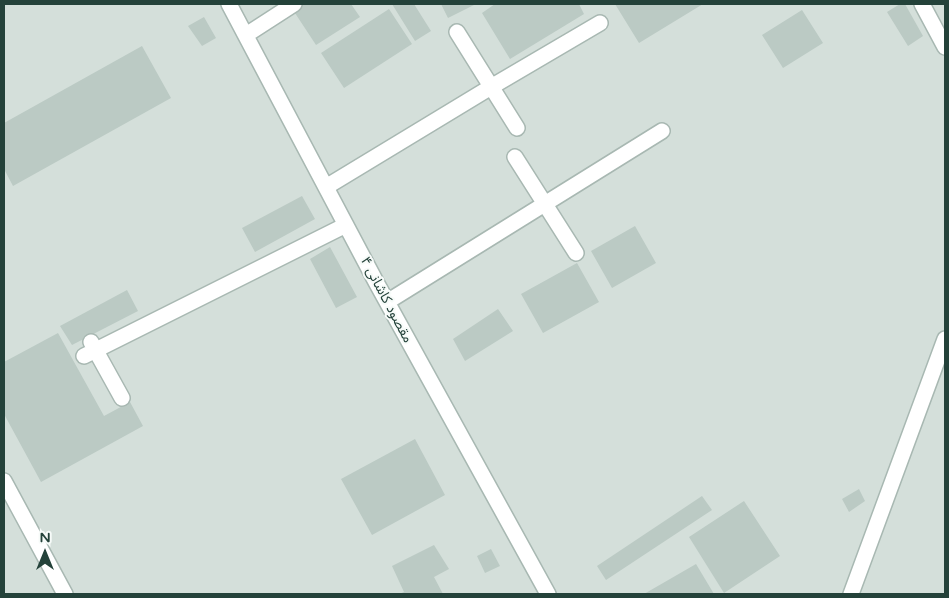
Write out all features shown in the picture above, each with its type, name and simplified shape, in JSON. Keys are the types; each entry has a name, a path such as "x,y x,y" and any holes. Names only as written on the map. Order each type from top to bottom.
{"lane":[{"name":"مقصود کاشانی ۴","path":"229,4 387,302 548,594"},
{"path":"246,34 294,4"},
{"path":"922,4 945,47"},
{"path":"326,187 600,23"},
{"path":"457,32 517,128"},
{"path":"387,302 662,130"},
{"path":"515,157 576,253"},
{"path":"122,398 90,349 346,225"},
{"path":"851,594 945,339"},
{"path":"4,481 65,594"}],"shaded area":[{"path":"4,4 945,4 945,594 4,594"}],"building":[{"path":"303,4 351,4 360,17 316,45 293,10"},
{"path":"392,4 414,4 431,31 415,41"},
{"path":"441,4 476,4 448,18"},
{"path":"495,4 579,4 584,14 510,59 482,13"},
{"path":"615,4 703,4 639,43"},
{"path":"900,4 905,4 923,36 908,46 887,12"},
{"path":"389,9 412,44 344,88 321,53"},
{"path":"802,10 823,43 783,68 762,35"},
{"path":"204,17 216,38 202,46 188,26"},
{"path":"142,46 171,98 13,186 4,169 4,123"},
{"path":"302,196 315,219 255,252 242,228"},
{"path":"635,226 656,263 612,288 591,251"},
{"path":"330,247 357,297 336,308 310,259"},
{"path":"577,263 599,302 543,333 521,294"},
{"path":"127,290 138,311 72,345 60,326"},
{"path":"498,309 513,331 465,361 453,339"},
{"path":"58,333 104,416 130,402 143,426 41,482 4,414 4,362"},
{"path":"415,439 445,495 372,535 341,479"},
{"path":"859,489 865,501 849,512 842,499"},
{"path":"702,496 712,510 606,580 597,566"},
{"path":"744,501 780,556 724,593 689,537"},
{"path":"434,545 449,569 434,577 443,594 399,594 404,592 392,566"},
{"path":"491,549 500,566 485,573 477,556"},
{"path":"696,564 714,594 644,594"}]}
